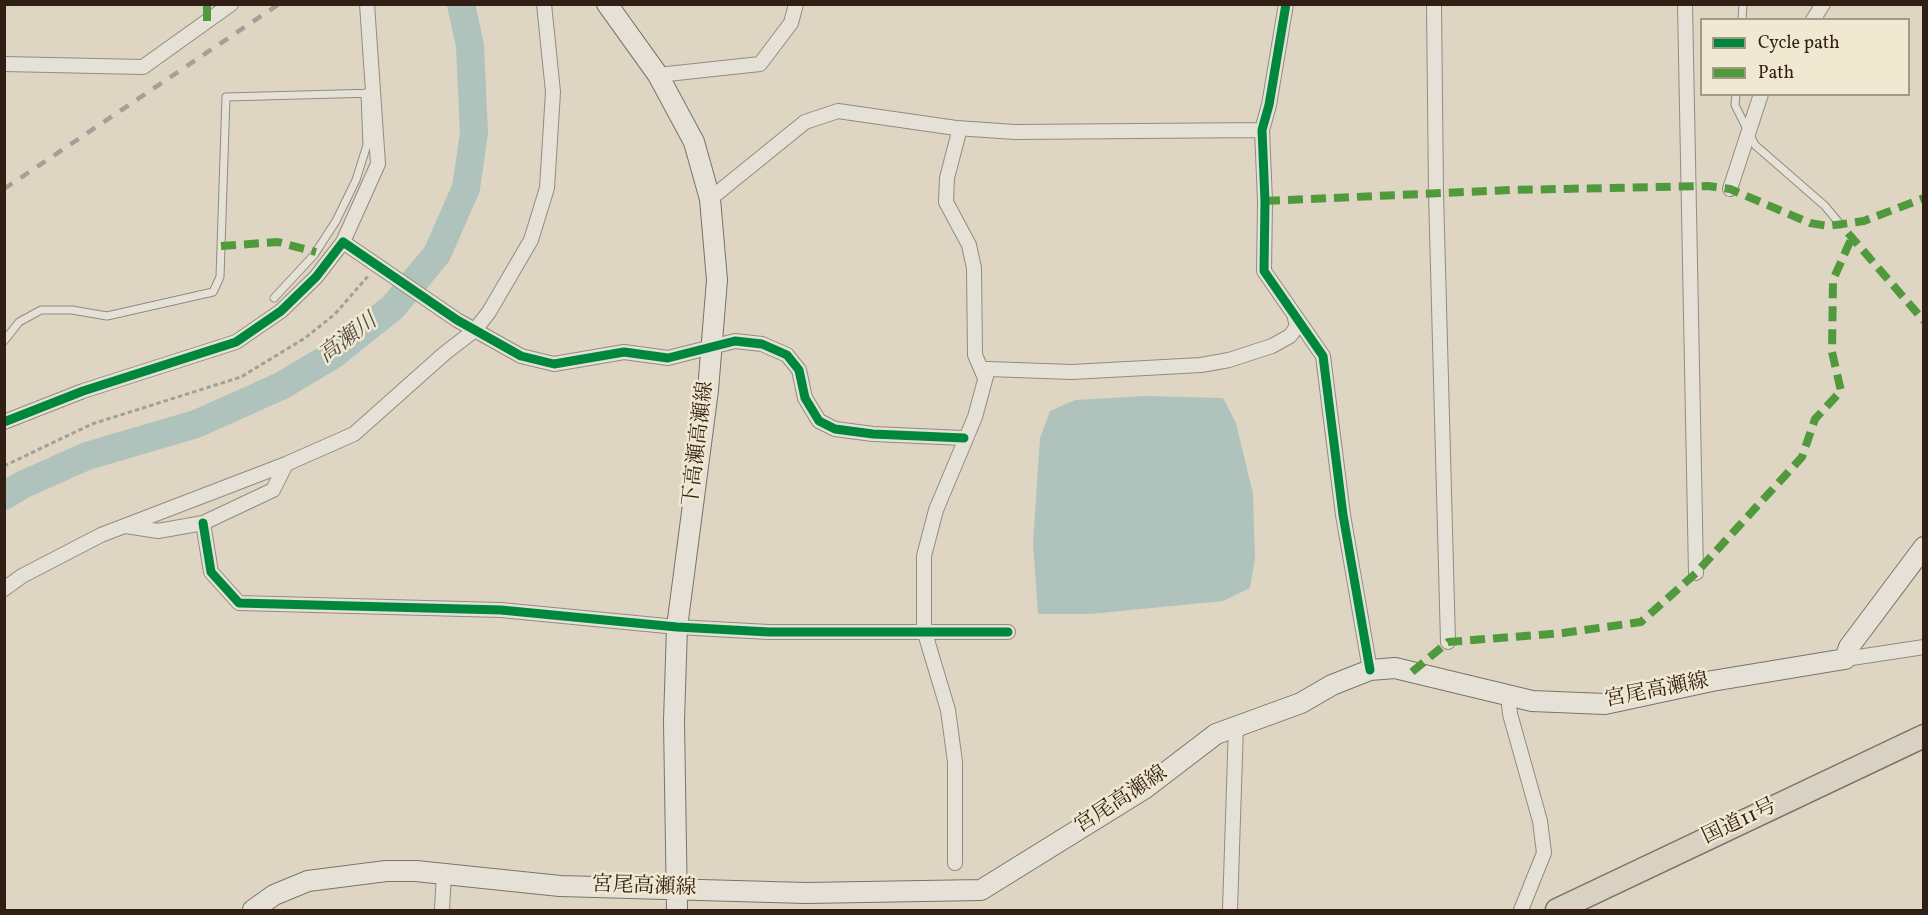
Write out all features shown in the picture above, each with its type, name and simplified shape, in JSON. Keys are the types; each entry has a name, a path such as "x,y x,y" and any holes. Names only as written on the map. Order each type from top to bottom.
{"highway":[{"name":"国道11号","path":"1557,910 1923,736"}],"main road":[{"name":"下高瀬高瀬線","path":"607,4 658,75 694,142 710,199 717,280 677,627 674,721 677,910"},
{"path":"1845,659 1849,647 1923,547"},
{"name":"宮尾高瀬線","path":"254,910 274,896 308,881 386,871 444,873 560,886 806,893 981,890 1144,789 1209,739 1236,725 1301,703 1332,685 1370,670 1395,668 1532,701 1605,704 1713,681 1845,659"}],"street":[{"path":"4,64 143,67 231,4"},
{"path":"4,423 83,391 236,342 281,311 346,245 378,164 370,93 367,4"},
{"path":"4,589 22,576 101,535 286,464 354,434 475,330 489,312 531,240 547,188 553,92 544,4"},
{"path":"658,75 760,64 791,22 796,4"},
{"path":"1286,4 1269,105 1262,130 1265,201 1264,271 1323,356 1343,515 1370,670"},
{"path":"1434,4 1436,193 1448,642"},
{"path":"1685,4 1696,573"},
{"path":"1814,18 1823,4"},
{"path":"1730,189 1760,96"},
{"path":"710,199 806,122 838,111 960,128 1015,132 1262,130"},
{"path":"960,128 947,178 946,202 969,245 974,268 975,355 985,378"},
{"path":"346,245 457,320 521,356 554,364 624,352 668,358 735,341 762,344 787,355 799,370 806,398 819,421 836,429 873,434 964,438"},
{"path":"955,863 955,762 948,710 924,630 924,556 936,510 964,438 975,417 988,369 1072,372 1201,365 1229,360 1272,346 1290,336 1297,326 1295,318"},
{"path":"124,526 158,531 203,523 273,490 286,464"},
{"path":"203,523 211,572 239,603 501,610 677,627 769,632 924,630 1008,632"},
{"path":"1845,659 1923,647"},
{"path":"1508,694 1510,714 1540,821 1544,853 1521,910"},
{"path":"1230,910 1236,725"},
{"path":"442,910 444,873"}],"lane":[{"path":"4,341 20,322 40,310 72,310 107,316 213,292 220,277 226,97 370,93 367,145 356,180 336,221 314,255 274,298"},
{"path":"1736,96 1736,105 1755,145 1825,206 1840,224"}],"path":[{"path":"4,466 92,424 241,377 305,338 335,314 370,273"}],"shaded area":[{"path":"1145,396 1223,398 1236,423 1253,494 1255,559 1250,588 1223,601 1090,614 1038,614 1033,543 1040,438 1050,411 1075,400"}],"waterway":[{"name":"高瀬川","path":"4,496 22,485 87,456 196,424 281,386 333,355 393,307 437,254 466,188 474,133 470,46 461,4"}],"railway":[{"path":"4,189 279,4"}],"marked path":[{"path":"207,4 207,21"},
{"path":"1265,201 1510,190 1708,186 1730,189 1810,223 1828,226 1864,221 1924,198"},
{"path":"1848,233 1924,321"},
{"path":"1412,672 1448,642 1563,633 1641,622 1696,573 1802,457 1815,419 1841,391 1832,352 1833,280 1852,237"},
{"path":"221,246 278,242 316,252"}],"cycle path":[{"path":"1286,4 1269,105 1262,130 1265,201 1264,271 1323,356 1343,515 1370,670"},
{"path":"4,422 83,391 236,342 281,311 316,277 343,242 457,320 521,356 554,364 624,352 668,358 735,341 762,344 787,355 799,370 805,398 819,421 835,429 873,434 964,438"},
{"path":"203,523 211,572 239,603 501,610 677,627 769,632 1008,632"}]}
